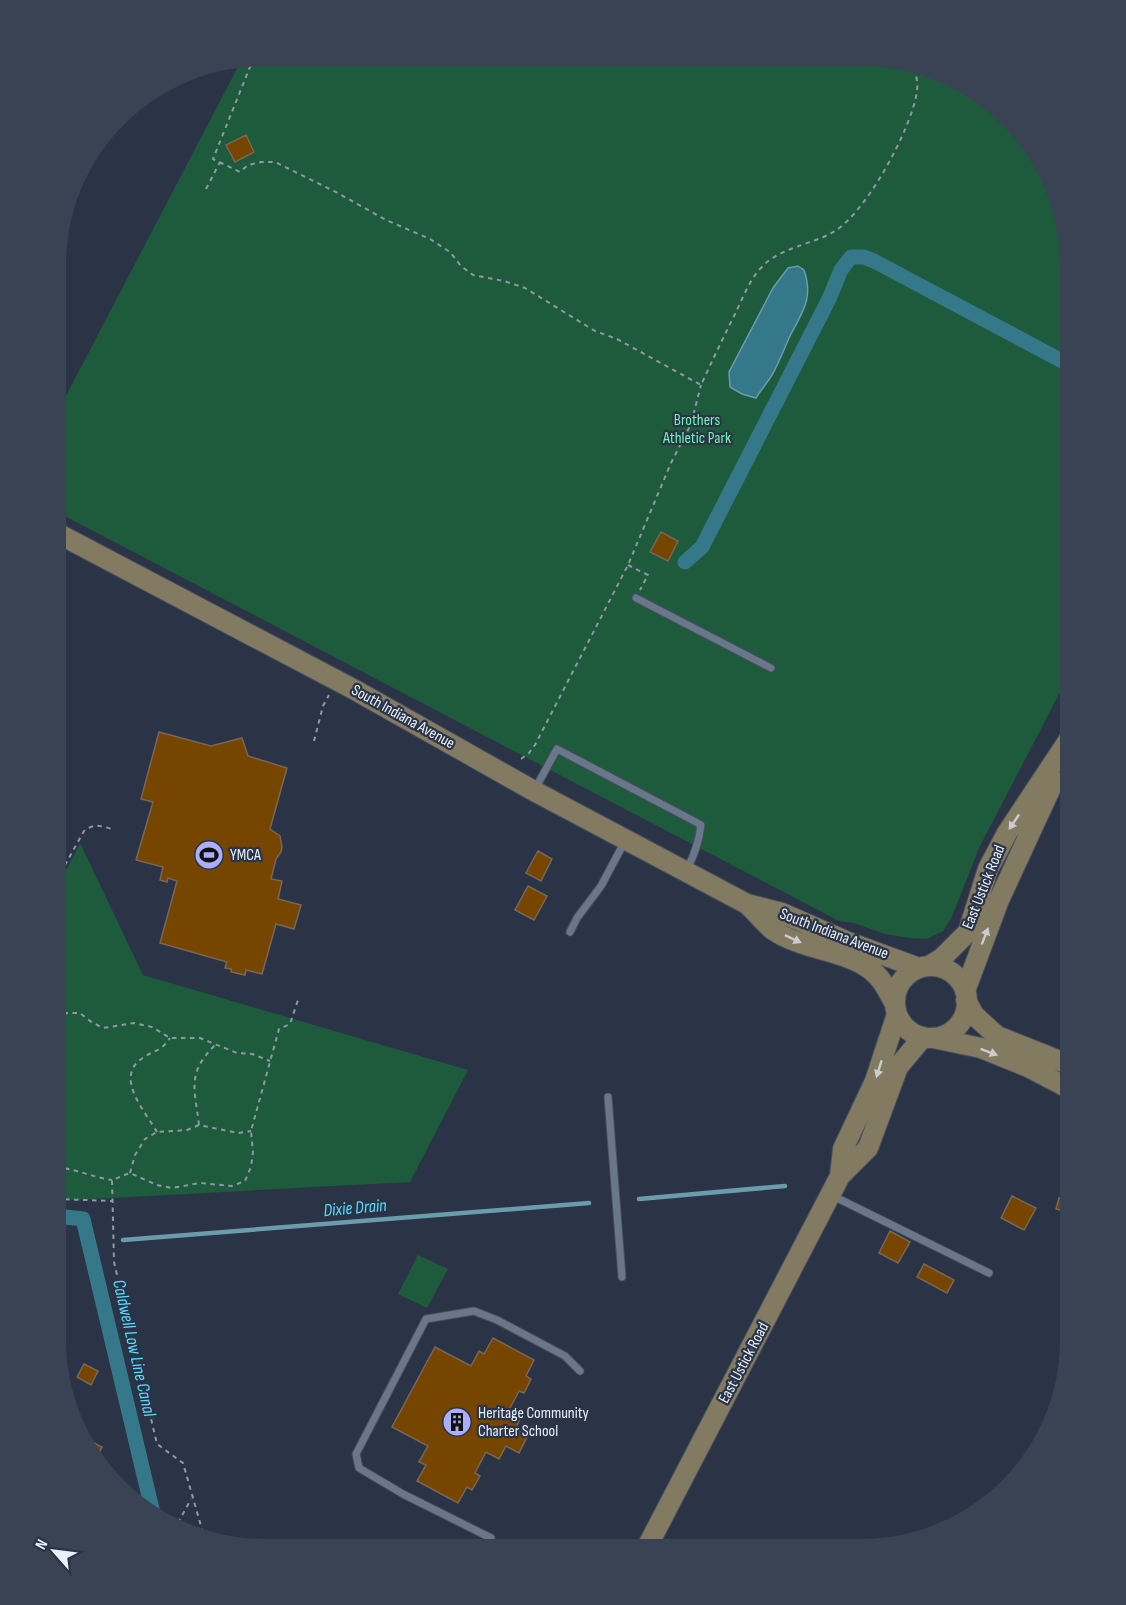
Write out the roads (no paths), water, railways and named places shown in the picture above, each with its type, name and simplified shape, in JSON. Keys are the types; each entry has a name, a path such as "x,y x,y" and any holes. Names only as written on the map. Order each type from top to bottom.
{"main road":[{"name":"South Indiana Avenue","path":"66,538 427,729 534,791 747,904 782,913 848,942 924,967"},
{"name":"East Ustick Road","path":"924,967 942,958 968,932 988,868 1007,833 1060,753"},
{"name":"East Ustick Road","path":"966,995 1018,856 1060,767"},
{"name":"South Indiana Avenue","path":"747,904 773,930 871,970 883,983 896,1009"},
{"path":"1060,1061 997,1036 974,1014 954,975 938,967 924,967 904,978 896,995 896,1009 907,1029 928,1038 981,1048 1028,1067 1060,1084"},
{"path":"928,1038 950,1032 957,1026 963,1018 966,995"},
{"name":"East Ustick Road","path":"651,1539 840,1176 843,1149 875,1081 896,1009"},
{"name":"East Ustick Road","path":"840,1176 868,1148 898,1067 928,1038"}],"lane":[{"path":"636,598 771,668"},
{"path":"534,791 557,748 701,825 696,851 686,872"},
{"path":"570,932 577,918 601,886 626,840"},
{"path":"608,1097 622,1277"},
{"path":"831,1195 989,1273"},
{"path":"491,1538 403,1494 359,1468 356,1454 426,1319 474,1311 497,1320 565,1356 580,1371"}],"water":[{"path":"798,266 804,270 808,289 802,312 775,370 756,398 742,394 730,387 729,372 773,288 788,268"}],"waterway":[{"path":"685,562 702,547 829,299 841,270 851,257 864,257 874,261 1060,360"},
{"name":"Dixie Drain","path":"639,1199 785,1186"},
{"name":"Dixie Drain","path":"123,1240 589,1203"},
{"name":"Caldwell Low Line Canal","path":"66,1217 83,1219 150,1502"}],"place":[{"name":"YMCA","path":"209,855"},
{"name":"Heritage Community Charter School","path":"457,1422"}],"park label":[{"name":"Brothers Athletic Park","path":"697,429"}]}
